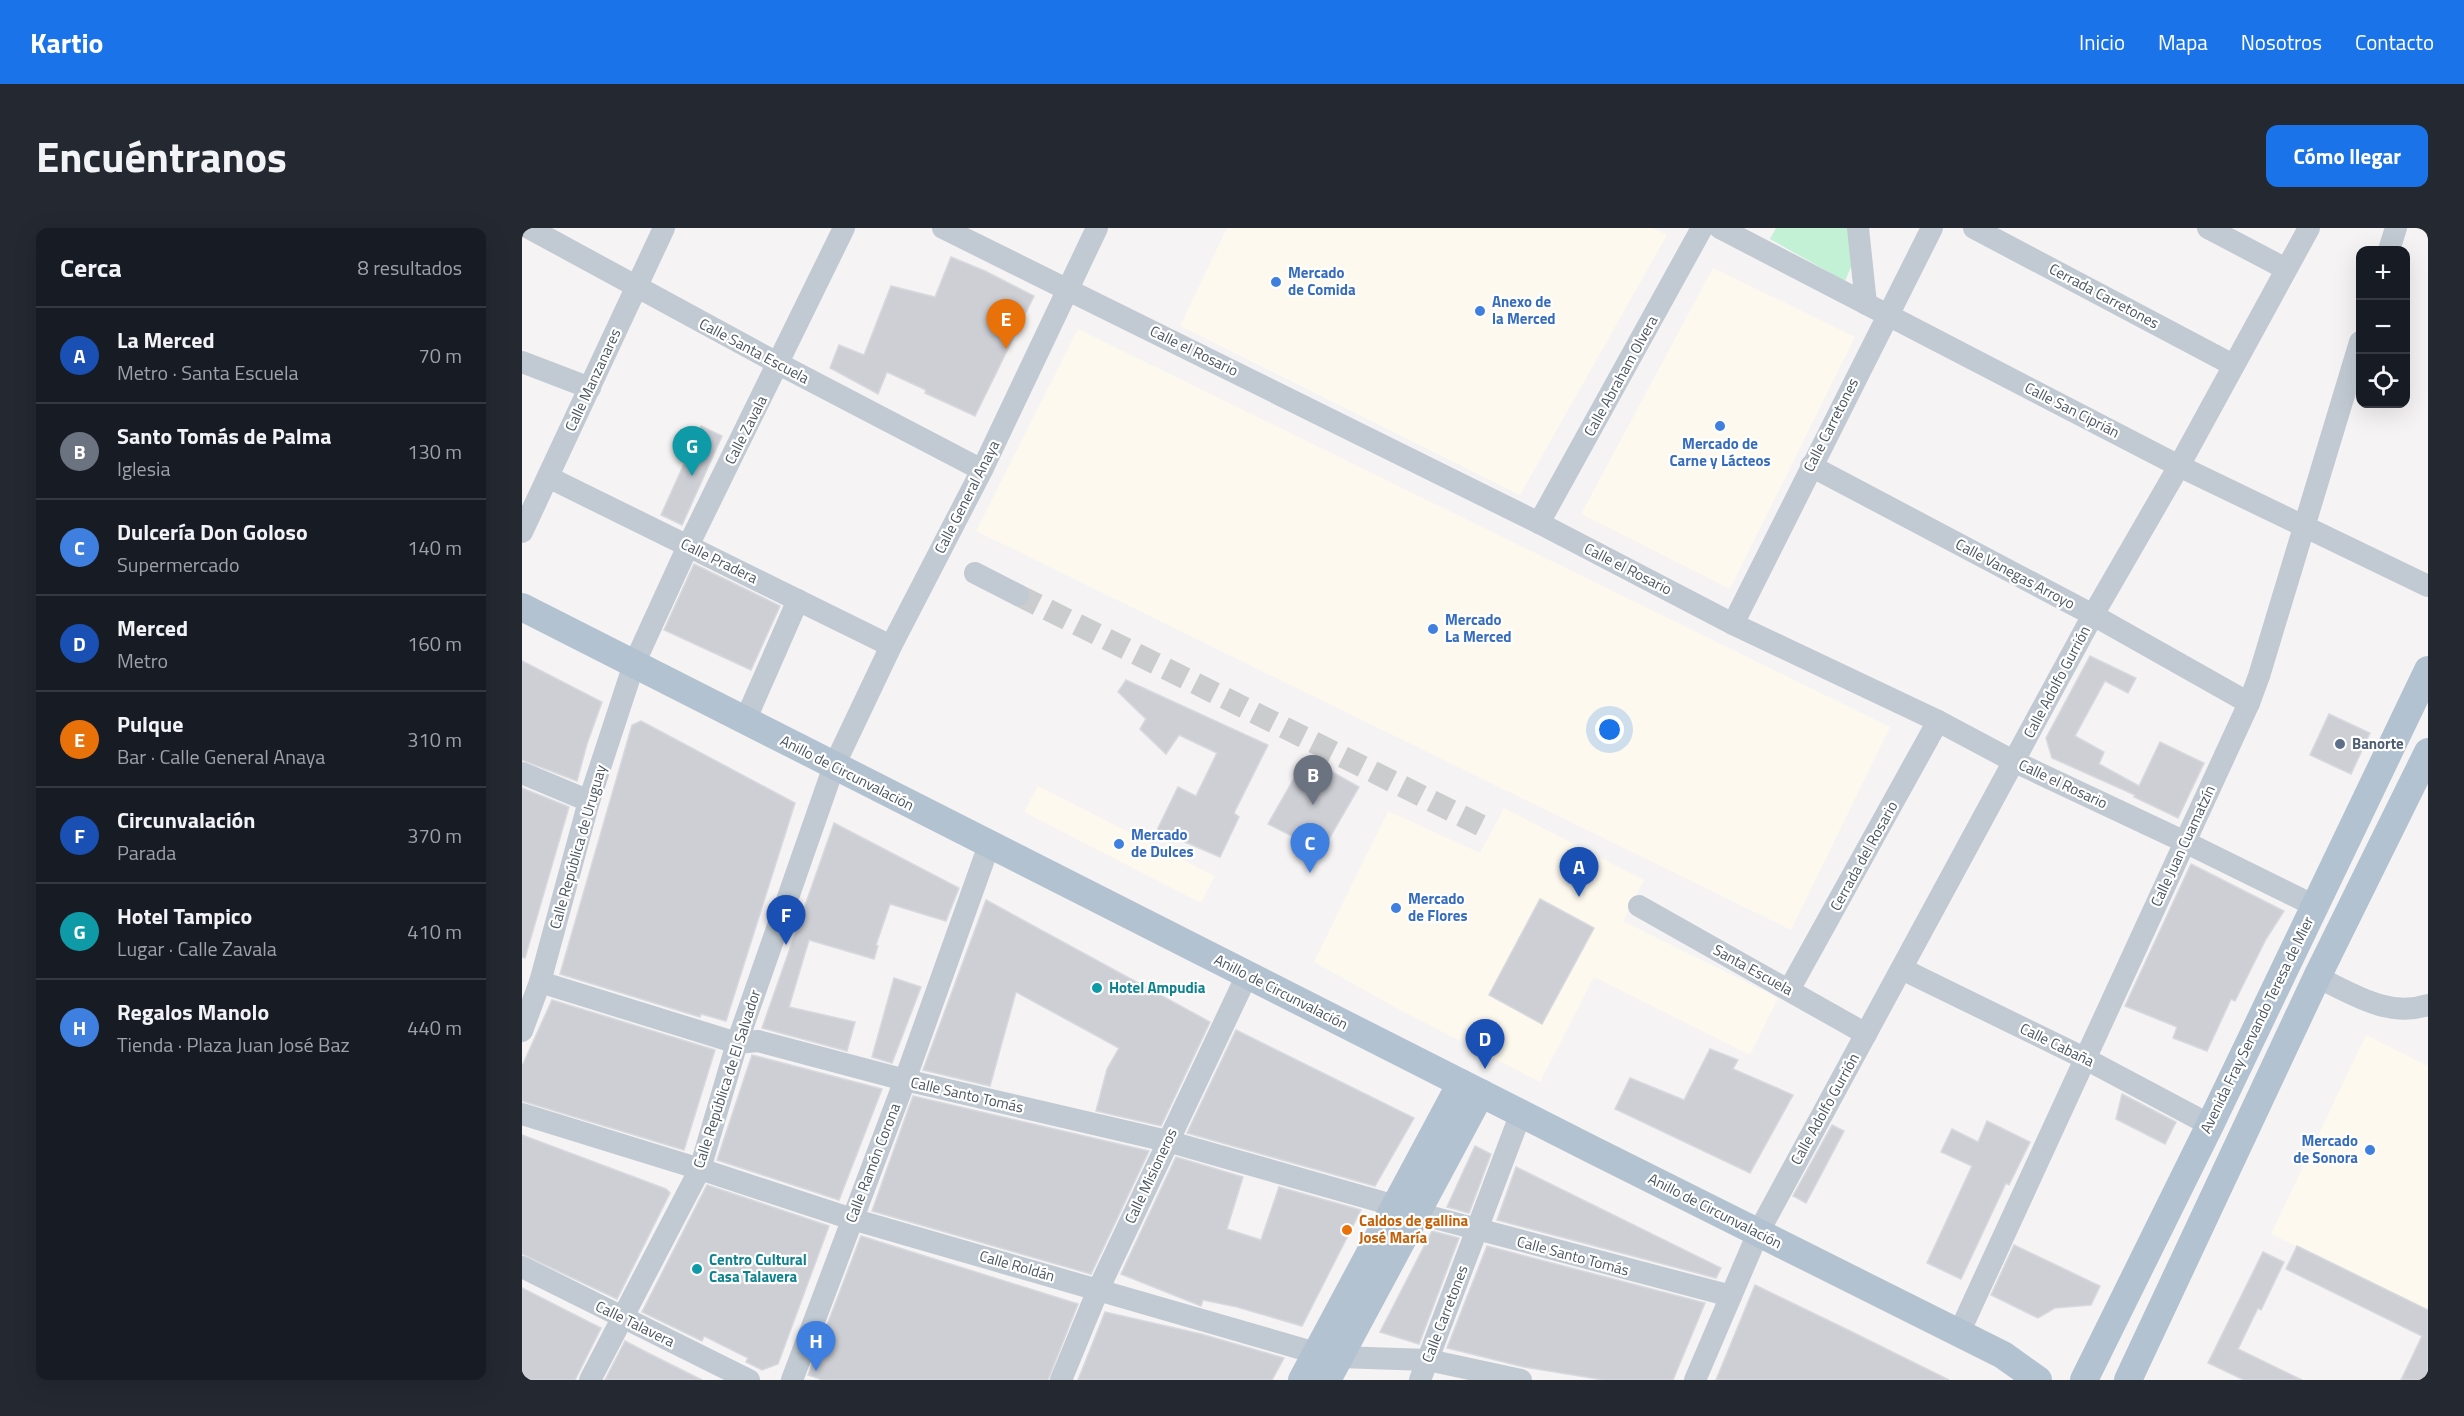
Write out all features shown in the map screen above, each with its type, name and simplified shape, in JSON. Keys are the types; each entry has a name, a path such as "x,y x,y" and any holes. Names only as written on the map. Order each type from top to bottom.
{"main road":[{"name":"Anillo de Circunvalación","path":"522,606 1247,975 2003,1355 2038,1380"},
{"name":"Avenida Fray Servando Teresa de Mier","path":"2084,1380 2210,1125 2428,670"},
{"path":"2128,1380 2317,977 2428,752"},
{"path":"1302,1380 1328,1364 1471,1088"}],"street":[{"name":"Calle Santa Escuela","path":"529,228 779,364 982,470"},
{"name":"Calle Manzanares","path":"522,532 664,228"},
{"name":"Calle Zavala","path":"634,664 688,546 844,228"},
{"name":"Calle el Rosario","path":"943,228 1539,523 1733,624 2315,906"},
{"name":"Calle General Anaya","path":"834,766 891,646 982,470 1097,228"},
{"name":"Calle Abraham Olvera","path":"1539,523 1702,228"},
{"name":"Calle San Ciprián","path":"1720,228 2179,466 2428,586"},
{"path":"1858,228 1866,303"},
{"name":"Calle Carretones","path":"1733,624 1932,228"},
{"name":"Cerrada Carretones","path":"1974,228 2233,364"},
{"path":"2208,228 2286,269"},
{"name":"Calle Adolfo Gurrión","path":"1695,1380 1758,1233 2093,615 2179,466 2309,228"},
{"path":"2390,246 2396,228"},
{"name":"Calle Juan Cuamatzín","path":"1959,1333 2249,703 2357,354"},
{"path":"522,362 591,388"},
{"name":"Calle Vanegas Arroyo","path":"1811,466 2093,615 2249,703"},
{"name":"Calle Pradera","path":"548,477 891,646"},
{"path":"975,573 1018,595"},
{"path":"745,721 798,600"},
{"name":"Calle República de Uruguay","path":"524,1019 540,982 589,801 634,664"},
{"name":"Cerrada del Rosario","path":"1789,990 1938,722"},
{"name":"Calle República de El Salvador","path":"590,1380 700,1169 737,1043 834,766"},
{"path":"522,773 589,801"},
{"name":"Calle Ramón Corona","path":"799,1379 852,1219 905,1080 989,844"},
{"name":"Santa Escuela","path":"1639,906 1866,1034"},
{"name":"Calle Cabaña","path":"1902,969 2084,1058 2210,1125"},
{"name":"Calle Misioneros","path":"1061,1380 1098,1290 1247,975"},
{"path":"2317,977 2386,1008 2412,1010 2428,1005"},
{"name":"Calle Santo Tomás","path":"540,982 737,1043 758,1041 905,1080 1167,1141 1476,1231 1731,1296"},
{"name":"Calle Carretones","path":"1424,1370 1521,1113"},
{"name":"Calle Roldán","path":"522,1114 852,1219 1098,1290 1328,1364 1424,1370 1521,1380"},
{"name":"Calle Talavera","path":"522,1267 749,1380"}],"shaded area":[{"name":"Anexo de la Merced","path":"1227,228 1652,228 1667,235 1520,495 1180,326"},
{"name":"Mercado de Carne y Lácteos","path":"1713,268 1855,337 1730,589 1581,514"},
{"name":"Mercado La Merced","path":"1078,329 1890,727 1791,930 976,531"},
{"name":"Mercado de Dulces","path":"1038,786 1215,876 1201,903 1024,812"},
{"path":"1504,808 1644,880 1623,921 1778,998 1750,1055 1594,977 1540,1082 1400,1010 1314,962 1388,811 1480,853"},
{"name":"Mercado de Sonora","path":"2366,1035 2428,1066 2428,1310 2271,1234"}],"green space":[{"path":"1776,228 1848,228 1854,260 1845,281 1770,239"}],"building":[{"path":"951,257 1034,296 975,416 887,372 878,394 830,368 839,345 864,355 891,286 935,297"},
{"path":"701,426 722,436 682,525 661,515"},
{"path":"694,564 780,606 751,670 664,630"},
{"path":"2090,656 2136,678 2128,693 2105,681 2075,736 2104,752 2099,764 2139,786 2160,742 2204,763 2178,818 2134,797 2135,795 2052,758 2046,738"},
{"path":"522,661 602,702 577,781 522,760"},
{"path":"1126,680 1268,745 1234,813 1239,817 1220,857 1157,830 1178,787 1196,796 1217,753 1179,735 1166,754 1140,729 1146,719 1118,692"},
{"name":"Banorte","path":"2329,714 2370,733 2351,774 2310,755"},
{"path":"641,721 795,803 726,1021 701,1014 700,1017 560,974 632,725"},
{"path":"1306,757 1359,787 1322,851 1268,824"},
{"path":"522,788 569,807 525,958 522,957"},
{"path":"834,823 959,888 946,921 890,904 876,945 878,946 874,959 809,940 789,1007 855,1022 847,1051 762,1028"},
{"path":"2191,864 2284,911 2266,939 2235,1001 2231,999 2207,1051 2173,1038 2177,1027 2125,1006"},
{"path":"1540,899 1594,928 1542,1024 1489,995"},
{"path":"986,900 1210,1022 1161,1126 1096,1111 1107,1069 1119,1048 1016,992 990,1086 923,1070"},
{"path":"894,978 921,987 892,1063 872,1057"},
{"path":"552,1000 715,1050 684,1150 522,1101 522,1066"},
{"path":"1236,1030 1414,1118 1375,1186 1187,1133"},
{"path":"1710,1049 1738,1060 1733,1069 1793,1095 1750,1173 1615,1109 1630,1078 1684,1100"},
{"path":"752,1055 882,1089 839,1200 717,1160"},
{"path":"2122,1094 2176,1122 2165,1144 2116,1119"},
{"path":"913,1096 1149,1151 1091,1274 872,1211"},
{"path":"1987,1121 2030,1142 2009,1185 2006,1183 1961,1279 1927,1263 1972,1166 1941,1152 1952,1129 1978,1142"},
{"path":"1832,1125 1844,1131 1806,1203 1793,1196"},
{"path":"522,1135 666,1189 670,1193 617,1299 522,1254"},
{"path":"1475,1146 1491,1154 1469,1213 1447,1207"},
{"path":"1176,1157 1243,1177 1227,1229 1261,1240 1279,1187 1361,1210 1302,1326 1237,1307 1203,1300 1201,1306 1121,1274"},
{"path":"1516,1167 1721,1268 1716,1278 1497,1220"},
{"path":"707,1185 829,1226 778,1364 762,1370 746,1362 748,1358 704,1336 702,1341 642,1312"},
{"path":"1432,1231 1459,1238 1419,1344 1380,1332"},
{"path":"861,1236 1078,1304 1048,1380 823,1380 808,1375"},
{"path":"2014,1245 2100,1286 2091,1305 2055,1308 2038,1318 1991,1295"},
{"path":"1487,1246 1705,1303 1673,1380 1604,1380 1524,1367 1447,1348"},
{"path":"2297,1246 2428,1310 2428,1380 2401,1380 2422,1336 2286,1269"},
{"path":"2263,1252 2284,1262 2261,1310 2258,1308 2238,1349 2302,1380 2244,1380 2208,1363"},
{"path":"1755,1285 1846,1329 1949,1380 1716,1380"},
{"path":"522,1288 601,1328 575,1380 522,1380"},
{"path":"1105,1312 1201,1334 1284,1358 1272,1380 1078,1380"},
{"path":"625,1341 650,1354 702,1380 605,1380"}],"tunnel":[{"path":"1018,595 1486,828"}],"place":[{"name":"Mercado de Comida","path":"1276,282"},
{"name":"Anexo de la Merced","path":"1480,311"},
{"name":"Pulque","path":"1006,349"},
{"name":"Mercado de Carne y Lácteos","path":"1720,426"},
{"name":"Hotel Tampico","path":"692,476"},
{"name":"Mercado La Merced","path":"1433,629"},
{"name":"Banorte","path":"2340,744"},
{"name":"Santo Tomás de Palma","path":"1313,805"},
{"name":"Mercado de Dulces","path":"1119,844"},
{"name":"Dulcería Don Goloso","path":"1310,873"},
{"name":"La Merced","path":"1579,897"},
{"name":"Mercado de Flores","path":"1396,908"},
{"name":"Circunvalación","path":"786,945"},
{"name":"Hotel Ampudia","path":"1097,988"},
{"name":"Merced","path":"1485,1069"},
{"name":"Mercado de Sonora","path":"2370,1150"},
{"name":"Caldos de gallina José María","path":"1347,1230"},
{"name":"Centro Cultural Casa Talavera","path":"697,1269"},
{"name":"Regalos Manolo","path":"816,1371"}]}
